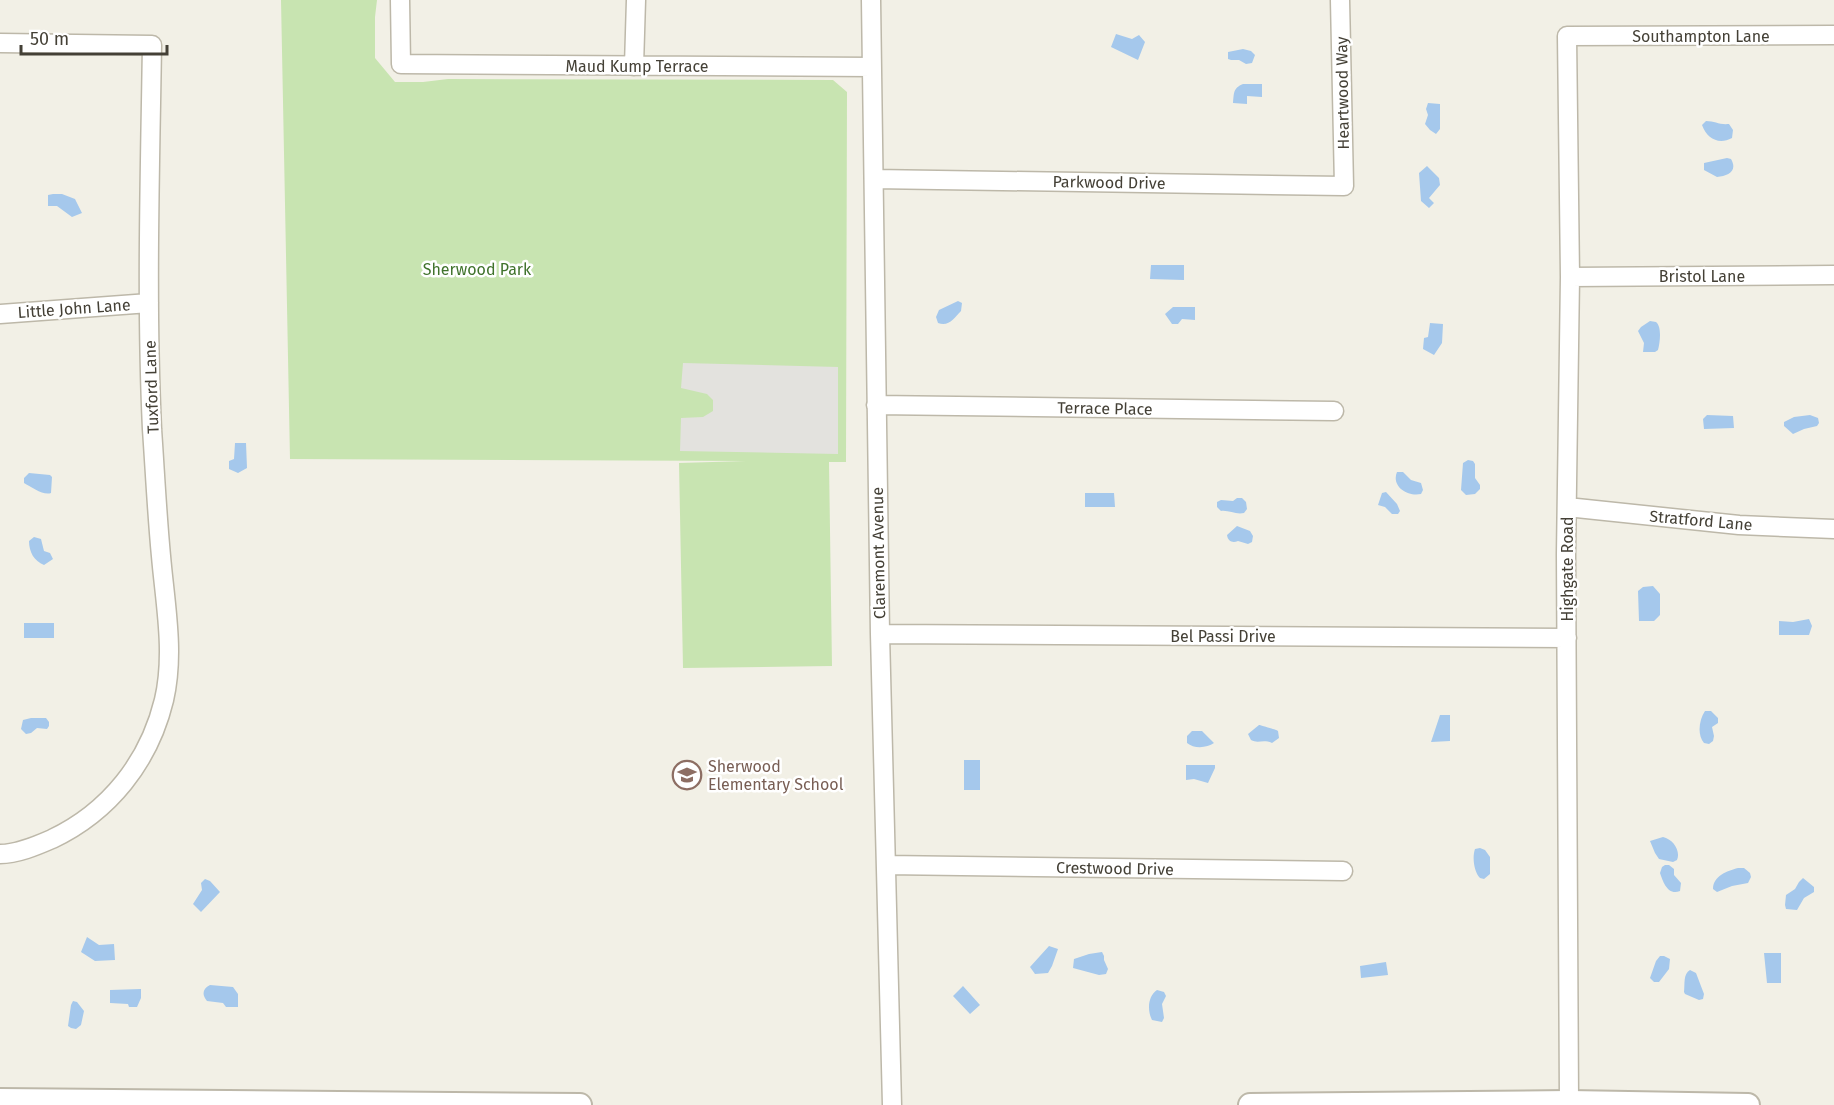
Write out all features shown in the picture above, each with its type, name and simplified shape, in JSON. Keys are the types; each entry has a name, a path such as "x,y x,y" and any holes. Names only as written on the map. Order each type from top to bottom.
{"street":[{"name":"Maud Kump Terrace","path":"400,0 402,64 872,67"},
{"path":"634,66 636,0"},
{"name":"Claremont Avenue","path":"871,0 880,634 892,1105"},
{"name":"Heartwood Way","path":"1341,0 1344,186"},
{"name":"Southampton Lane","path":"1567,36 1834,35"},
{"name":"Highgate Road","path":"1567,36 1570,277 1566,554 1569,1102"},
{"name":"Tuxford Lane","path":"0,43 152,45 150,394 157,514 169,637 169,668 157,726 131,776 105,804 66,832 41,844 0,854"},
{"name":"Parkwood Drive","path":"874,179 1344,186"},
{"name":"Bristol Lane","path":"1570,277 1834,275"},
{"name":"Little John Lane","path":"0,314 149,303"},
{"name":"Terrace Place","path":"876,405 1334,411"},
{"name":"Stratford Lane","path":"1567,507 1739,525 1834,529"},
{"name":"Bel Passi Drive","path":"880,634 1567,638"},
{"name":"Crestwood Drive","path":"886,865 1343,871"},
{"path":"0,1100 241,1104 580,1105"},
{"path":"1250,1105 1569,1102 1748,1105"}],"green space":[{"name":"Sherwood Park","path":"281,0 377,0 375,58 395,82 448,79 833,80 847,92 846,462 829,462 832,666 683,668 679,463 746,461 290,459"}],"shaded area":[{"path":"683,363 838,367 838,454 680,451 681,418 703,417 713,411 713,400 707,394 681,388"}],"water":[{"path":"1116,34 1132,39 1139,35 1145,42 1138,60 1111,47"},
{"path":"1243,49 1255,55 1252,63 1246,64 1239,60 1228,59 1228,52"},
{"path":"1243,84 1262,84 1262,97 1247,96 1247,104 1233,103 1236,89"},
{"path":"1428,103 1440,104 1440,129 1436,134 1425,124"},
{"path":"1706,121 1729,124 1733,130 1732,138 1718,141 1710,137 1702,125"},
{"path":"1727,158 1733,163 1733,170 1728,174 1717,177 1704,170 1704,163"},
{"path":"1427,166 1439,178 1440,185 1429,198 1434,203 1429,208 1421,201 1419,173"},
{"path":"62,194 75,199 82,213 72,217 57,206 48,206 48,195"},
{"path":"1151,265 1184,265 1184,280 1150,279"},
{"path":"958,301 962,303 961,311 954,319 945,324 938,323 936,317 939,310"},
{"path":"1173,307 1195,307 1195,320 1182,319 1178,324 1172,324 1165,314"},
{"path":"1650,321 1656,322 1659,327 1658,350 1643,352 1644,343 1638,331"},
{"path":"1430,323 1443,324 1442,343 1434,355 1423,349 1424,338 1428,337"},
{"path":"1707,415 1733,416 1734,428 1704,429 1703,419"},
{"path":"1810,415 1818,418 1817,426 1793,434 1784,426 1784,422 1794,417"},
{"path":"235,443 246,443 247,468 238,473 229,469 229,461 234,459"},
{"path":"1468,460 1475,464 1475,478 1480,489 1475,494 1466,495 1461,490 1463,463"},
{"path":"1397,472 1403,472 1411,480 1421,483 1423,490 1421,494 1410,494 1398,486"},
{"path":"29,473 50,475 52,477 51,493 41,492 24,483 24,478"},
{"path":"1386,492 1397,504 1400,511 1398,514 1392,514 1385,507 1378,505 1382,493"},
{"path":"1085,493 1114,493 1115,507 1085,507"},
{"path":"1242,498 1246,502 1247,509 1244,513 1221,511 1217,507 1217,502 1221,500 1233,501"},
{"path":"1237,526 1250,531 1253,536 1252,542 1248,544 1230,541 1227,535"},
{"path":"34,537 41,539 44,551 50,553 53,559 44,565 35,559 31,552 29,541"},
{"path":"1653,586 1660,594 1660,615 1654,621 1639,621 1638,591 1643,587"},
{"path":"1809,619 1812,626 1809,635 1779,635 1779,621 1793,622"},
{"path":"24,623 54,623 54,638 24,638"},
{"path":"1705,711 1711,711 1718,718 1718,723 1712,727 1713,741 1709,744 1704,743 1700,732 1700,723"},
{"path":"1440,715 1450,715 1450,741 1431,742"},
{"path":"46,718 49,726 47,729 37,728 26,734 21,729 23,720"},
{"path":"1259,725 1278,731 1279,738 1272,743 1251,740 1248,734"},
{"path":"1192,731 1202,731 1214,743 1200,747 1190,745 1187,743 1187,736"},
{"path":"964,760 980,760 980,790 964,790"},
{"path":"1186,765 1215,765 1215,768 1208,783 1194,779 1186,780"},
{"path":"1663,837 1670,840 1678,853 1677,860 1673,862 1659,859 1650,841"},
{"path":"1475,849 1485,850 1490,857 1490,874 1484,879 1480,878 1476,872 1474,864"},
{"path":"1665,865 1674,869 1674,875 1681,883 1680,891 1672,892 1664,884 1660,873"},
{"path":"1738,868 1744,868 1750,873 1748,883 1717,892 1713,889 1718,877"},
{"path":"1803,878 1814,887 1814,892 1804,898 1797,910 1786,909 1786,895 1795,889"},
{"path":"205,879 220,892 201,912 193,904 202,890 201,883"},
{"path":"87,937 99,945 114,944 115,960 95,961 81,952"},
{"path":"1049,946 1058,949 1052,966 1048,973 1035,974 1030,967"},
{"path":"1102,952 1108,969 1106,974 1099,975 1073,968 1074,959"},
{"path":"1764,953 1781,953 1781,983 1767,983"},
{"path":"1660,956 1670,959 1669,969 1659,982 1654,982 1650,978"},
{"path":"1386,962 1388,975 1361,978 1360,966"},
{"path":"1690,970 1696,973 1704,994 1703,999 1699,1000 1684,992 1685,977"},
{"path":"210,985 233,987 238,994 238,1007 226,1007 223,1003 207,1001 204,992 205,988"},
{"path":"963,986 980,1005 970,1014 953,996"},
{"path":"141,989 141,998 137,1007 110,1003 110,990"},
{"path":"1157,990 1164,992 1166,996 1162,1004 1164,1018 1162,1022 1152,1020 1149,1012 1150,999"},
{"path":"73,1001 77,1002 84,1011 81,1025 76,1029 68,1026"}],"place":[{"name":"Sherwood Elementary School","path":"687,775"}]}
